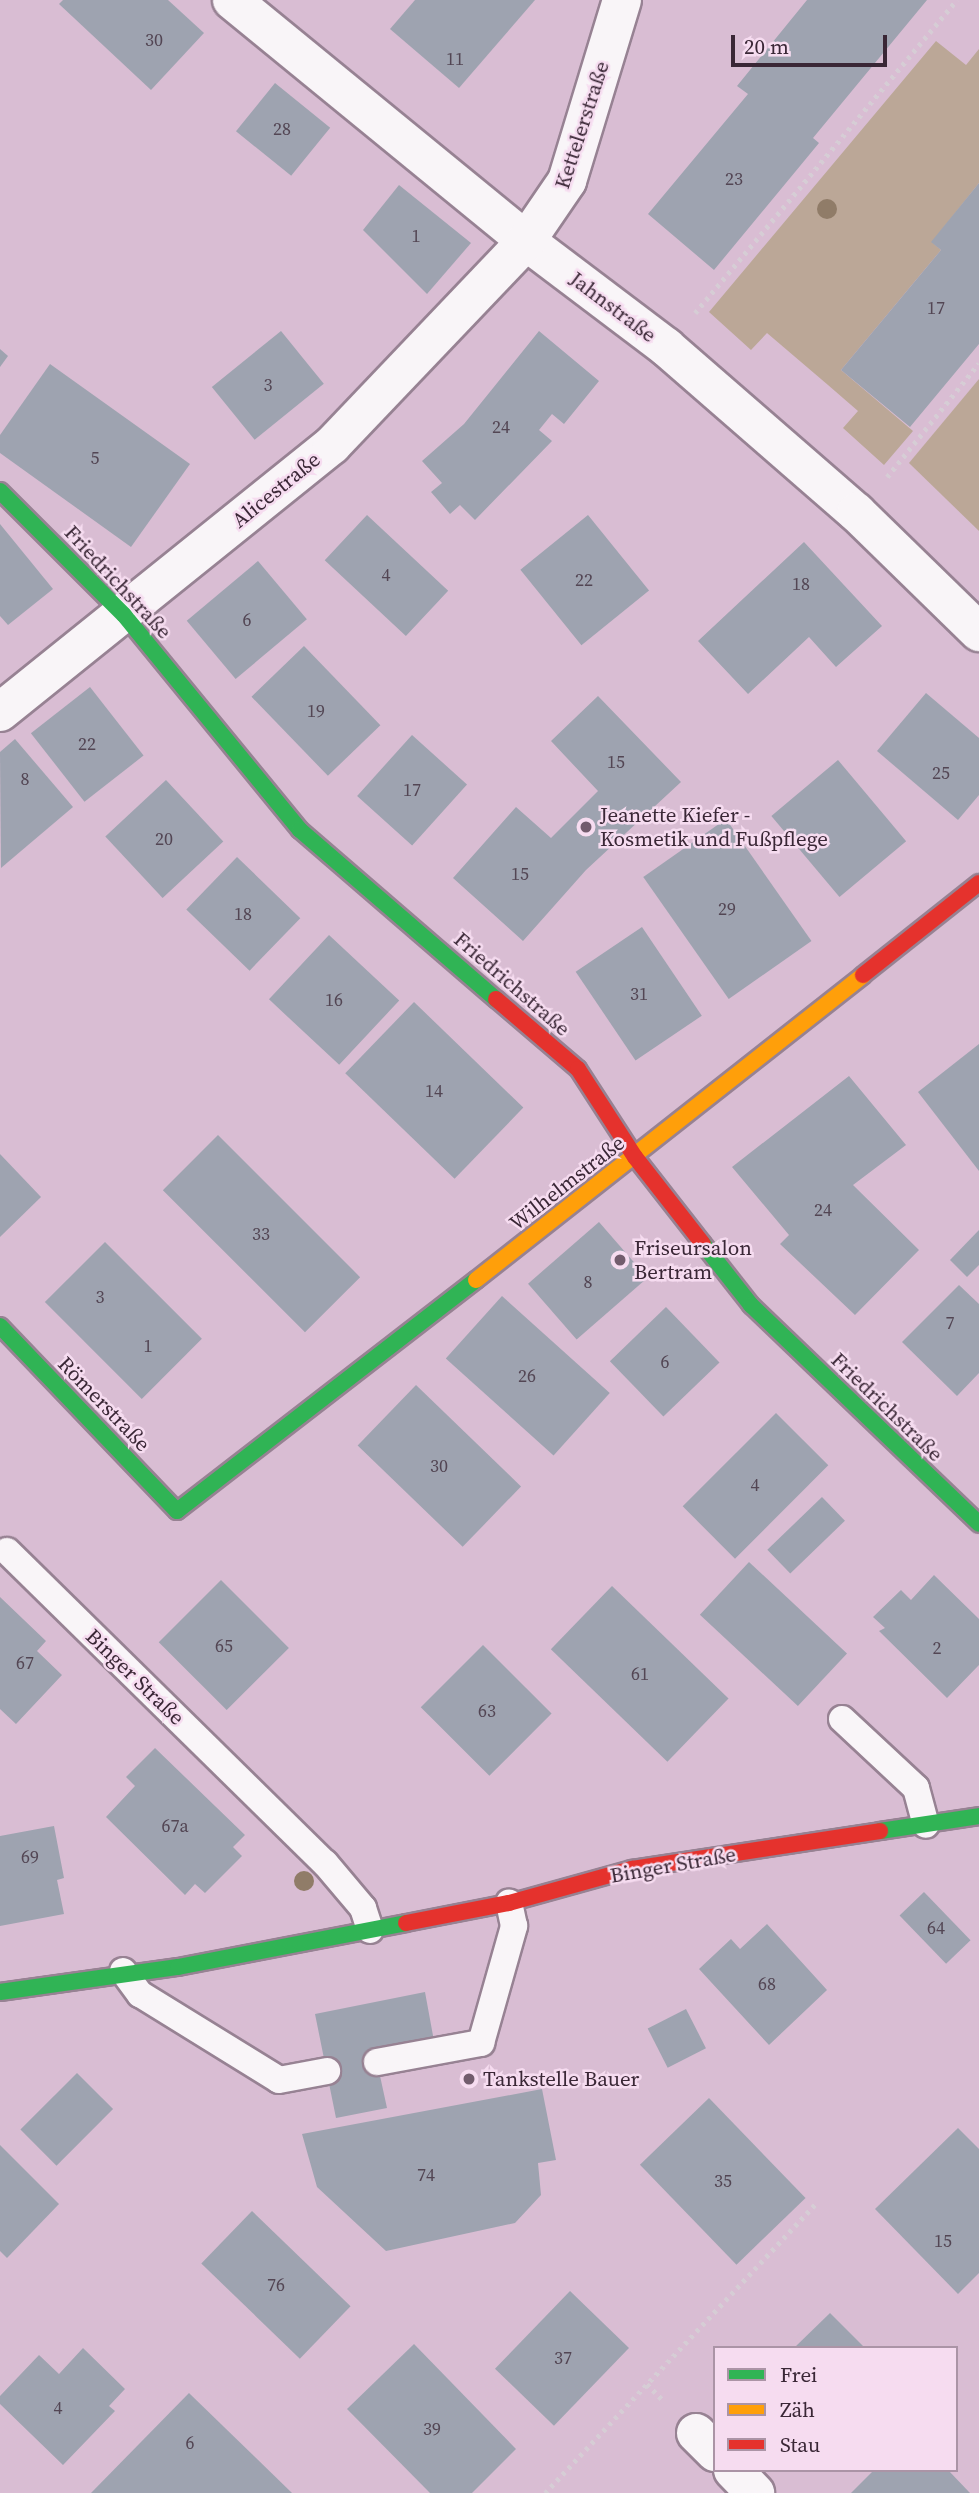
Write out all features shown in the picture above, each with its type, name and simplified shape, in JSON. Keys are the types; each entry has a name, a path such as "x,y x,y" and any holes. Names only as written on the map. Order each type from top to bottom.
{"street":[{"name":"Jahnstraße","path":"233,0 526,241 666,347 856,512 979,632"},
{"name":"Kettelerstraße","path":"526,241 567,181 622,0"},
{"name":"Alicestraße","path":"0,712 124,615 332,445 526,241"},
{"name":"Friedrichstraße","path":"0,491 124,615 300,830 578,1069 635,1157 751,1306 979,1524"},
{"name":"Wilhelmstraße","path":"177,1511 635,1157 979,883"},
{"name":"Römerstraße","path":"0,1326 177,1511"},
{"name":"Binger Straße","path":"0,1992 123,1971 178,1967 509,1903 632,1869 979,1816"},
{"path":"735,2472 755,2493"}],"lane":[{"name":"Binger Straße","path":"7,1551 325,1863 363,1908 370,1930"},
{"path":"842,1719 916,1788 926,1825"},
{"path":"377,2062 481,2043 514,1926 509,1903"},
{"path":"123,1971 140,1994 279,2080 327,2071"}],"path":[{"path":"710,295 957,0"},
{"path":"906,453 979,363"},
{"path":"545,2493 817,2202"}],"shaded area":[{"path":"936,41 966,65 979,49 979,183 932,242 941,250 841,370 913,431 884,465 843,428 858,411 767,333 751,350 709,312"},
{"path":"979,379 979,531 909,463"}],"building":[{"path":"63,0 168,0 204,33 151,90 59,4"},
{"path":"415,0 535,0 459,88 390,29"},
{"path":"807,0 927,0 813,138 819,143 714,270 648,214 748,94 737,86"},
{"path":"275,83 330,128 291,176 236,131"},
{"path":"979,183 979,344 910,427 841,370 941,250 931,242"},
{"path":"399,185 471,243 427,294 363,230"},
{"path":"281,331 324,384 255,440 212,387"},
{"path":"539,331 599,381 564,424 552,414 539,430 552,441 475,520 460,505 450,514 431,492 442,483 422,461 464,424"},
{"path":"0,349 8,356 0,367"},
{"path":"50,364 190,464 131,547 0,453 0,435"},
{"path":"367,515 448,591 406,636 325,560"},
{"path":"588,515 649,590 581,645 520,570"},
{"path":"0,524 53,589 8,625 0,616"},
{"path":"804,542 882,626 836,667 809,637 748,694 698,641"},
{"path":"258,561 307,619 236,679 187,621"},
{"path":"304,646 380,725 328,776 251,697"},
{"path":"90,687 144,756 84,802 31,733"},
{"path":"926,693 979,738 979,795 958,820 877,751"},
{"path":"598,696 681,782 586,870 523,941 453,878 516,807 551,838 598,791 551,741"},
{"path":"412,735 467,785 412,845 357,796"},
{"path":"15,739 73,807 1,868 0,752"},
{"path":"838,760 906,841 839,897 771,816"},
{"path":"166,780 223,841 163,898 105,837"},
{"path":"726,819 811,941 729,999 643,877"},
{"path":"237,857 300,918 250,971 186,910"},
{"path":"642,927 702,1016 636,1060 576,972"},
{"path":"329,935 399,1000 339,1065 269,999"},
{"path":"414,1002 523,1108 455,1179 345,1073"},
{"path":"979,1044 979,1171 918,1092"},
{"path":"849,1076 906,1145 853,1185 919,1250 855,1315 780,1244 789,1235 732,1167"},
{"path":"218,1135 360,1277 305,1332 163,1190"},
{"path":"0,1154 41,1197 0,1237"},
{"path":"599,1222 648,1278 577,1340 528,1284"},
{"path":"979,1230 979,1265 967,1277 950,1260"},
{"path":"105,1242 202,1339 142,1399 45,1302"},
{"path":"959,1285 979,1304 979,1373 957,1396 902,1342"},
{"path":"502,1296 610,1393 554,1455 446,1358"},
{"path":"666,1307 719,1362 663,1417 610,1361"},
{"path":"416,1385 521,1486 463,1547 358,1445"},
{"path":"776,1413 828,1465 735,1559 683,1506"},
{"path":"822,1497 845,1521 790,1574 767,1550"},
{"path":"749,1562 847,1653 798,1706 700,1615"},
{"path":"934,1575 979,1619 979,1665 947,1698 879,1631 885,1628 873,1617 901,1590 911,1600"},
{"path":"221,1580 289,1648 227,1710 159,1642"},
{"path":"612,1586 729,1699 667,1762 551,1649"},
{"path":"0,1597 46,1641 37,1651 62,1675 16,1724 0,1709"},
{"path":"483,1645 552,1714 489,1776 421,1707"},
{"path":"155,1748 245,1835 233,1847 242,1856 205,1893 195,1884 185,1895 106,1817 135,1786 126,1777"},
{"path":"54,1826 64,1878 57,1880 64,1914 0,1926 0,1836"},
{"path":"924,1892 971,1940 946,1964 900,1916"},
{"path":"767,1924 827,1990 769,2045 699,1969 731,1939 740,1949"},
{"path":"425,1992 434,2041 377,2062 387,2108 336,2118 315,2014"},
{"path":"686,2009 706,2048 668,2068 648,2029"},
{"path":"77,2073 113,2109 56,2166 20,2130"},
{"path":"542,2089 556,2160 538,2163 541,2195 515,2223 386,2251 317,2187 302,2134"},
{"path":"709,2098 806,2198 737,2265 640,2165"},
{"path":"958,2128 979,2149 979,2273 958,2294 875,2209"},
{"path":"0,2145 59,2204 7,2258 0,2251"},
{"path":"252,2211 351,2306 300,2359 201,2264"},
{"path":"570,2291 629,2348 554,2426 495,2369"},
{"path":"830,2313 863,2346 796,2346"},
{"path":"414,2344 516,2449 472,2493 430,2493 347,2409"},
{"path":"83,2348 125,2389 109,2406 115,2411 63,2465 0,2404 0,2396 39,2355 59,2374"},
{"path":"189,2393 292,2493 91,2493"},
{"path":"872,2472 950,2472 970,2493 851,2493"}],"traffic: fast":[{"path":"0,491 124,615 300,830 496,999"},
{"path":"703,1244 751,1305 979,1524"},
{"path":"0,1326 177,1511 476,1280"},
{"path":"880,1831 979,1816"},
{"path":"0,1992 178,1967 406,1923"}],"traffic: slow":[{"path":"476,1280 863,975"}],"traffic: jam":[{"path":"863,975 979,883"},
{"path":"496,999 578,1069 635,1157 703,1244"},
{"path":"406,1923 509,1903 632,1869 880,1831"}],"place":[{"name":"Jeanette Kiefer - Kosmetik und Fußpflege","path":"586,827"},
{"name":"Friseursalon Bertram","path":"620,1260"},
{"name":"Tankstelle Bauer","path":"469,2079"}]}
